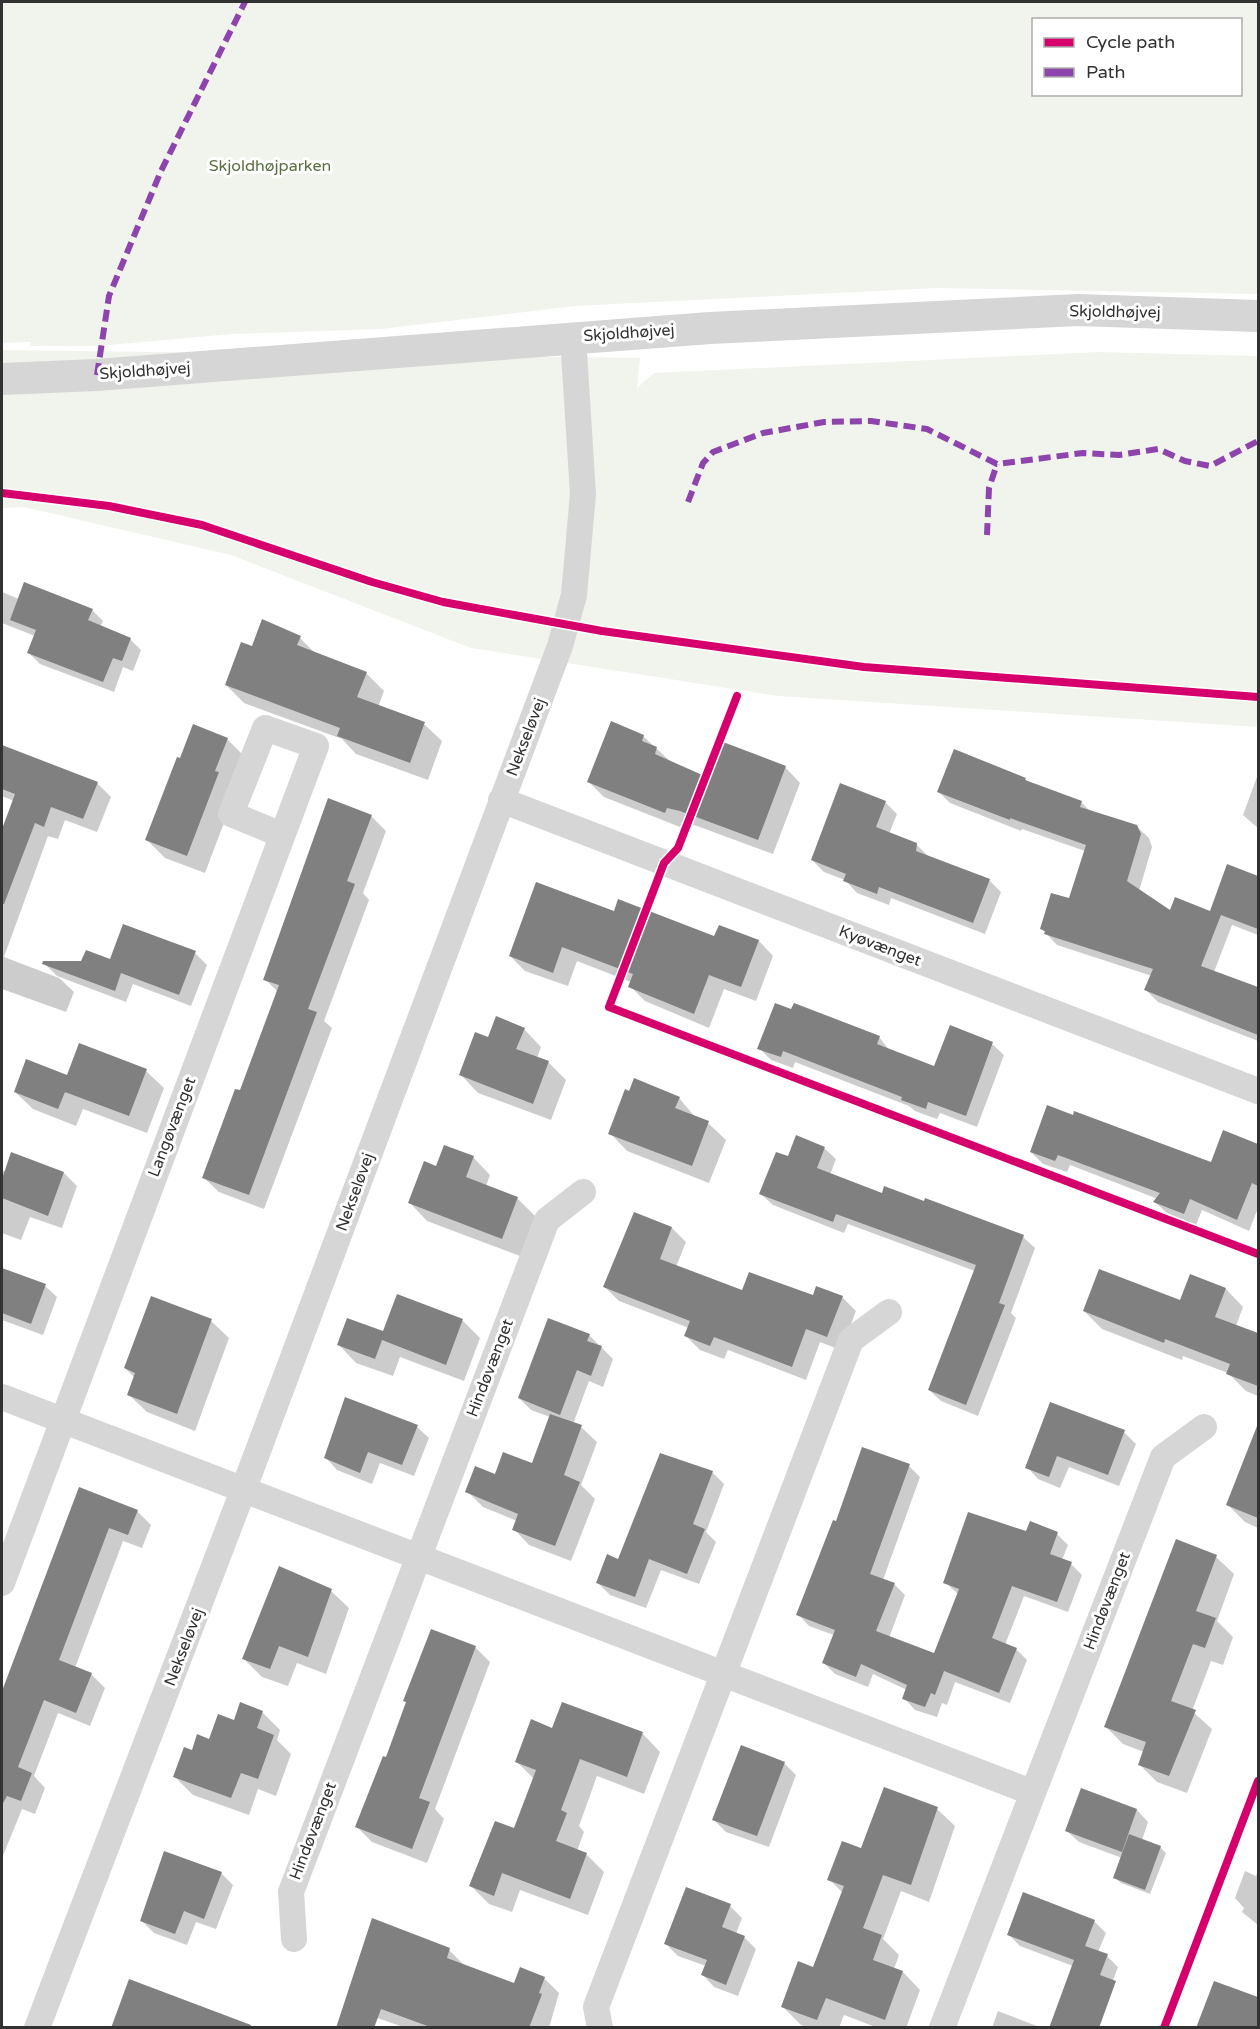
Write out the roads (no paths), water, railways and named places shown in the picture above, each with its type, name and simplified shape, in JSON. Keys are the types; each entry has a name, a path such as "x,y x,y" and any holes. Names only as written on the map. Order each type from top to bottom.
{"street":[{"name":"Skjoldhøjvej","path":"2,379 97,375 710,328 1078,310 1258,316"},
{"name":"Nekseløvej","path":"37,2028 244,1488 553,665 574,595 583,494 573,337"},
{"name":"Kyøvænget","path":"501,800 1258,1091"},
{"name":"Langøvænget","path":"2,1582 282,835"},
{"name":"Hindøvænget","path":"294,1939 291,1892 416,1558 547,1220 584,1192"},
{"path":"600,2028 596,2007 851,1340 889,1312"},
{"path":"2,1397 244,1488 416,1558 1032,1791"},
{"name":"Hindøvænget","path":"942,2028 1163,1457 1204,1426"}],"park label":[{"name":"Skjoldhøjparken","path":"270,166"}]}
